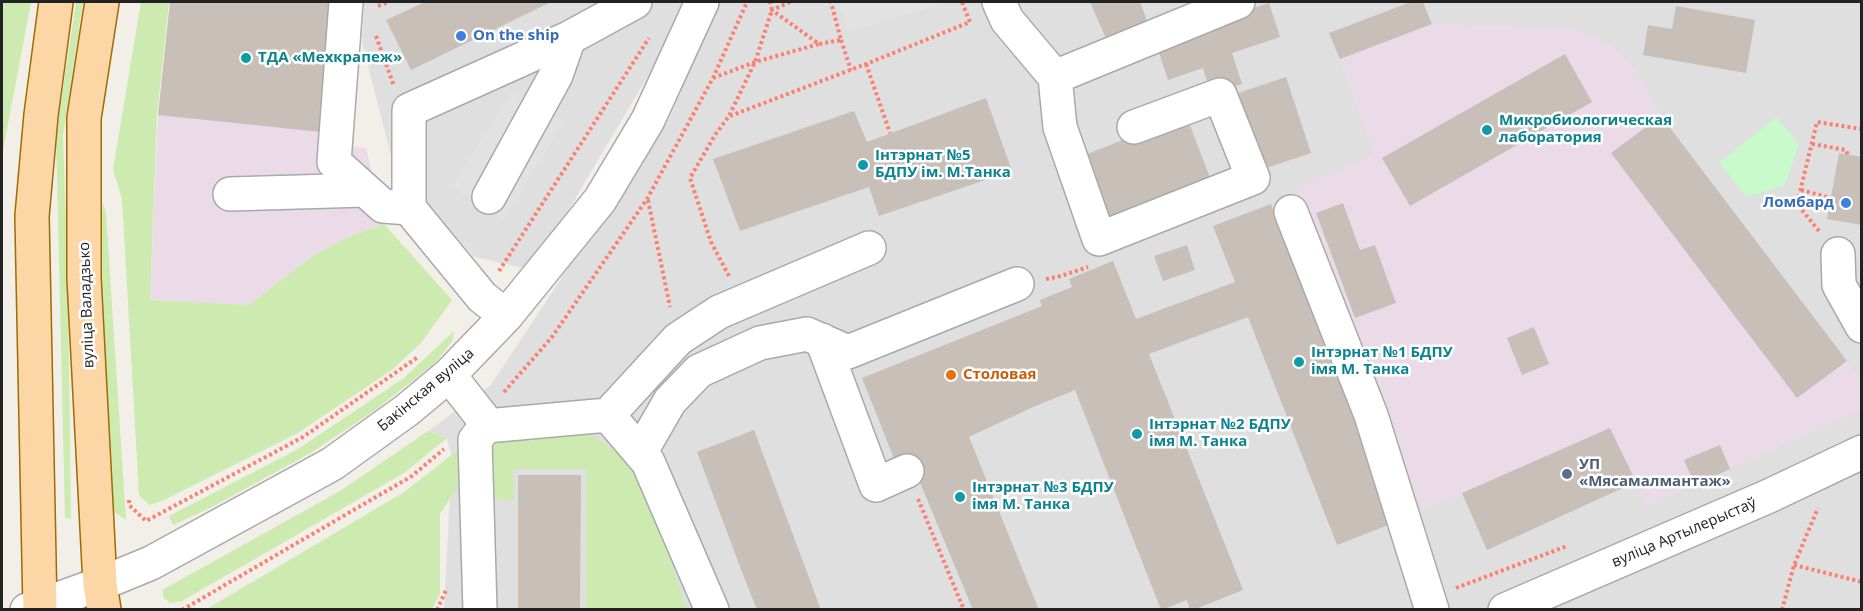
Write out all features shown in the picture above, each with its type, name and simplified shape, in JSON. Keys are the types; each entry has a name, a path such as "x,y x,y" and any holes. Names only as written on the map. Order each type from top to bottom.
{"main road":[{"path":"36,608 32,216 40,115 56,2"},
{"name":"вуліца Валадзько","path":"102,2 84,118 84,278 102,597"}],"street":[{"path":"346,2 334,162 382,206 409,208"},
{"path":"506,316 482,297 409,208 409,110 568,38 635,2"},
{"name":"Бакінская вуліца","path":"36,608 102,597 151,563 332,464 407,410 448,375 506,316 600,200 648,120 702,2"},
{"path":"999,2 1007,20 1055,77 1060,127 1099,240 1253,178 1221,95 1134,127"},
{"path":"1055,77 1238,2"},
{"path":"489,197 556,75 568,38"},
{"path":"230,194 365,190"},
{"path":"1291,212 1371,415 1432,609"},
{"path":"480,609 475,440 486,426 608,415 678,339 719,312 869,249"},
{"path":"1838,254 1839,285 1860,321"},
{"path":"640,453 670,401 699,371 760,343 807,334 849,352 1017,284"},
{"path":"822,340 876,484 907,471"},
{"path":"448,375 482,417 486,426"},
{"path":"608,415 648,462 712,609"},
{"name":"вуліца Артылерыстаў","path":"1505,609 1759,501 1862,452"}],"path":[{"path":"378,6 388,2"},
{"path":"743,301 711,242 690,178 729,116 756,62 772,10 770,2"},
{"path":"772,10 790,2"},
{"path":"831,2 851,70"},
{"path":"729,116 970,22 962,2"},
{"path":"772,10 819,44"},
{"path":"375,31 396,91 409,110"},
{"path":"713,78 756,62 841,40"},
{"path":"866,64 890,133"},
{"path":"1838,254 1797,204 1817,122 1862,129"},
{"path":"1812,144 1846,150 1848,155"},
{"path":"1801,190 1831,198"},
{"path":"647,199 678,339"},
{"path":"907,471 964,609"},
{"path":"129,493 129,505 146,521"},
{"path":"1782,609 1794,565 1819,505 1808,510"},
{"path":"1794,565 1862,582"}],"shaded area":[{"path":"170,2 353,2 344,146 366,148 384,224 341,240 311,257 249,305 150,300 158,115"},
{"path":"364,2 680,2 685,13 533,270 474,257 393,163 362,43"},
{"path":"719,2 1861,2 1861,609 444,609 452,459 447,438 428,431 491,385 612,201 668,122"},
{"path":"838,2 944,2 944,3 849,31"},
{"path":"1432,24 1573,29 1610,44 1636,70 1661,116 1847,361 1861,383 1861,411 1646,506 1635,482 1487,550 1462,494 1422,510 1297,188 1374,155 1340,59"},
{"path":"513,90 564,121 504,219 452,187"}],"green space":[{"path":"2,2 31,2 2,156"},
{"path":"76,2 83,2 63,136 68,276 71,519 65,518 56,134"},
{"path":"141,2 169,2 157,114 150,300 249,305 311,257 341,240 384,224 452,300 421,343 393,369 298,433 162,501 149,505 139,495 122,199 113,169"},
{"path":"1776,117 1799,144 1785,185 1747,197 1719,163"},
{"path":"103,203 106,213 126,520 113,511 98,274"},
{"path":"454,331 452,342 434,364 375,410 314,451 212,507 173,525 169,516 298,449 404,378"},
{"path":"428,431 447,438 404,473 182,601 170,603 164,598 162,590 340,491"},
{"path":"589,433 618,453 645,485 687,609 586,609 586,469 513,469 514,501 489,497 489,435"},
{"path":"462,447 468,472 440,514 440,594 432,609 205,610 404,492"}],"building":[{"name":"ТДА «Мехкрапеж»","path":"170,2 333,2 321,132 158,115"},
{"path":"425,2 551,2 411,70 386,20"},
{"path":"1090,2 1140,2 1149,26 1108,43"},
{"path":"1411,2 1423,2 1432,24 1340,59 1329,33"},
{"path":"1269,3 1280,37 1232,53 1242,84 1211,94 1203,68 1168,80 1155,40"},
{"path":"1676,6 1755,20 1746,73 1643,55 1648,25 1672,29"},
{"name":"Микробиологическая лаборатория","path":"1565,54 1592,102 1410,206 1382,158"},
{"path":"1286,77 1311,153 1263,169 1238,93"},
{"name":"Інтэрнат №5 БДПУ ім. М.Танка","path":"986,98 1012,171 879,216 869,187 740,231 713,159 854,111 867,142"},
{"path":"1186,115 1212,183 1108,223 1082,156"},
{"path":"1661,116 1847,361 1797,398 1611,153"},
{"path":"1839,153 1862,157 1862,225 1827,219"},
{"path":"1343,203 1360,250 1375,245 1396,303 1355,318 1316,213"},
{"path":"1271,204 1396,522 1337,545 1248,317 1149,354 1243,590 1193,610 1190,610 1187,600 1161,610 1075,390 969,437 1039,610 973,610 909,456 895,461 862,378 1042,306 1040,300 1072,287 1069,279 1113,261 1136,319 1235,282 1213,226"},
{"path":"1187,245 1195,270 1163,281 1154,256"},
{"path":"1534,327 1549,364 1522,375 1507,338"},
{"path":"1610,428 1636,482 1487,550 1462,493"},
{"path":"754,430 821,610 757,610 697,452"},
{"path":"1720,445 1730,469 1695,485 1684,460"},
{"path":"518,475 581,475 580,610 518,610"}],"place":[{"name":"On the ship","path":"461,36"},
{"name":"ТДА «Мехкрапеж»","path":"246,58"},
{"name":"Микробиологическая лаборатория","path":"1487,130"},
{"name":"Інтэрнат №5 БДПУ ім. М.Танка","path":"863,165"},
{"name":"Ломбард","path":"1846,203"},
{"name":"Інтэрнат №1 БДПУ імя М. Танка","path":"1299,362"},
{"name":"Столовая","path":"951,375"},
{"name":"Інтэрнат №2 БДПУ імя М. Танка","path":"1137,434"},
{"name":"УП «Мясамалмантаж»","path":"1567,474"},
{"name":"Інтэрнат №3 БДПУ імя М. Танка","path":"960,497"}]}
